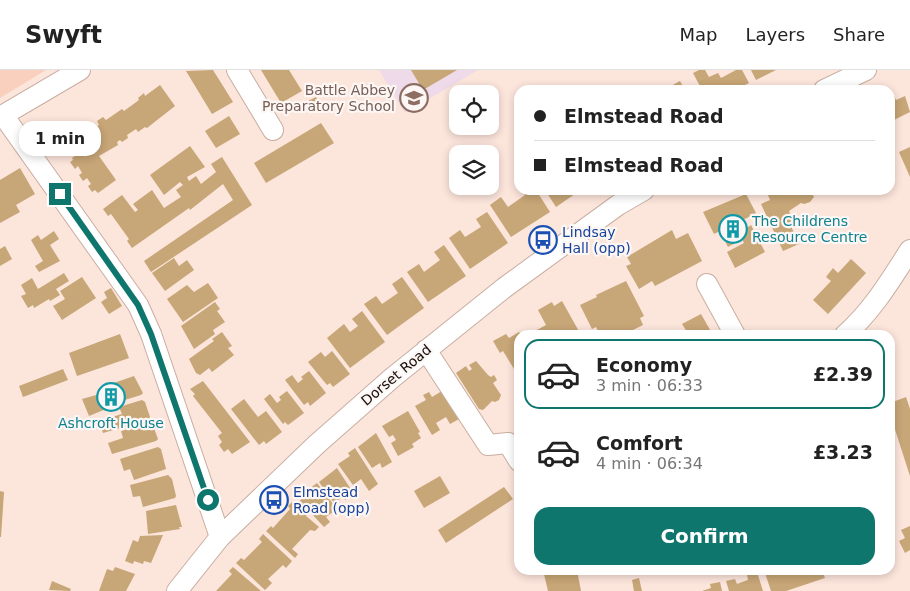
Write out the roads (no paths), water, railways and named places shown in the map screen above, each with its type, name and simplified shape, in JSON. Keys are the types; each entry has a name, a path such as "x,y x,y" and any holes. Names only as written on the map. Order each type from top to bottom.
{"street":[{"path":"80,70 2,116 138,305 151,334 220,537"},
{"path":"237,70 272,130"},
{"path":"834,85 866,70"},
{"name":"Dorset Road","path":"177,591 220,537 316,444 426,350 512,282 618,205 635,195"},
{"path":"851,330 864,318 883,293 910,250"},
{"path":"707,284 732,330"},
{"path":"426,350 488,445 508,443 514,466"}],"place":[{"name":"Battle Abbey Preparatory School","path":"414,98"},
{"name":"The Childrens Resource Centre","path":"733,229"},
{"name":"Lindsay Hall (opp)","path":"543,240"},
{"name":"Ashcroft House","path":"111,397"},
{"name":"Elmstead Road (opp)","path":"274,500"}]}
